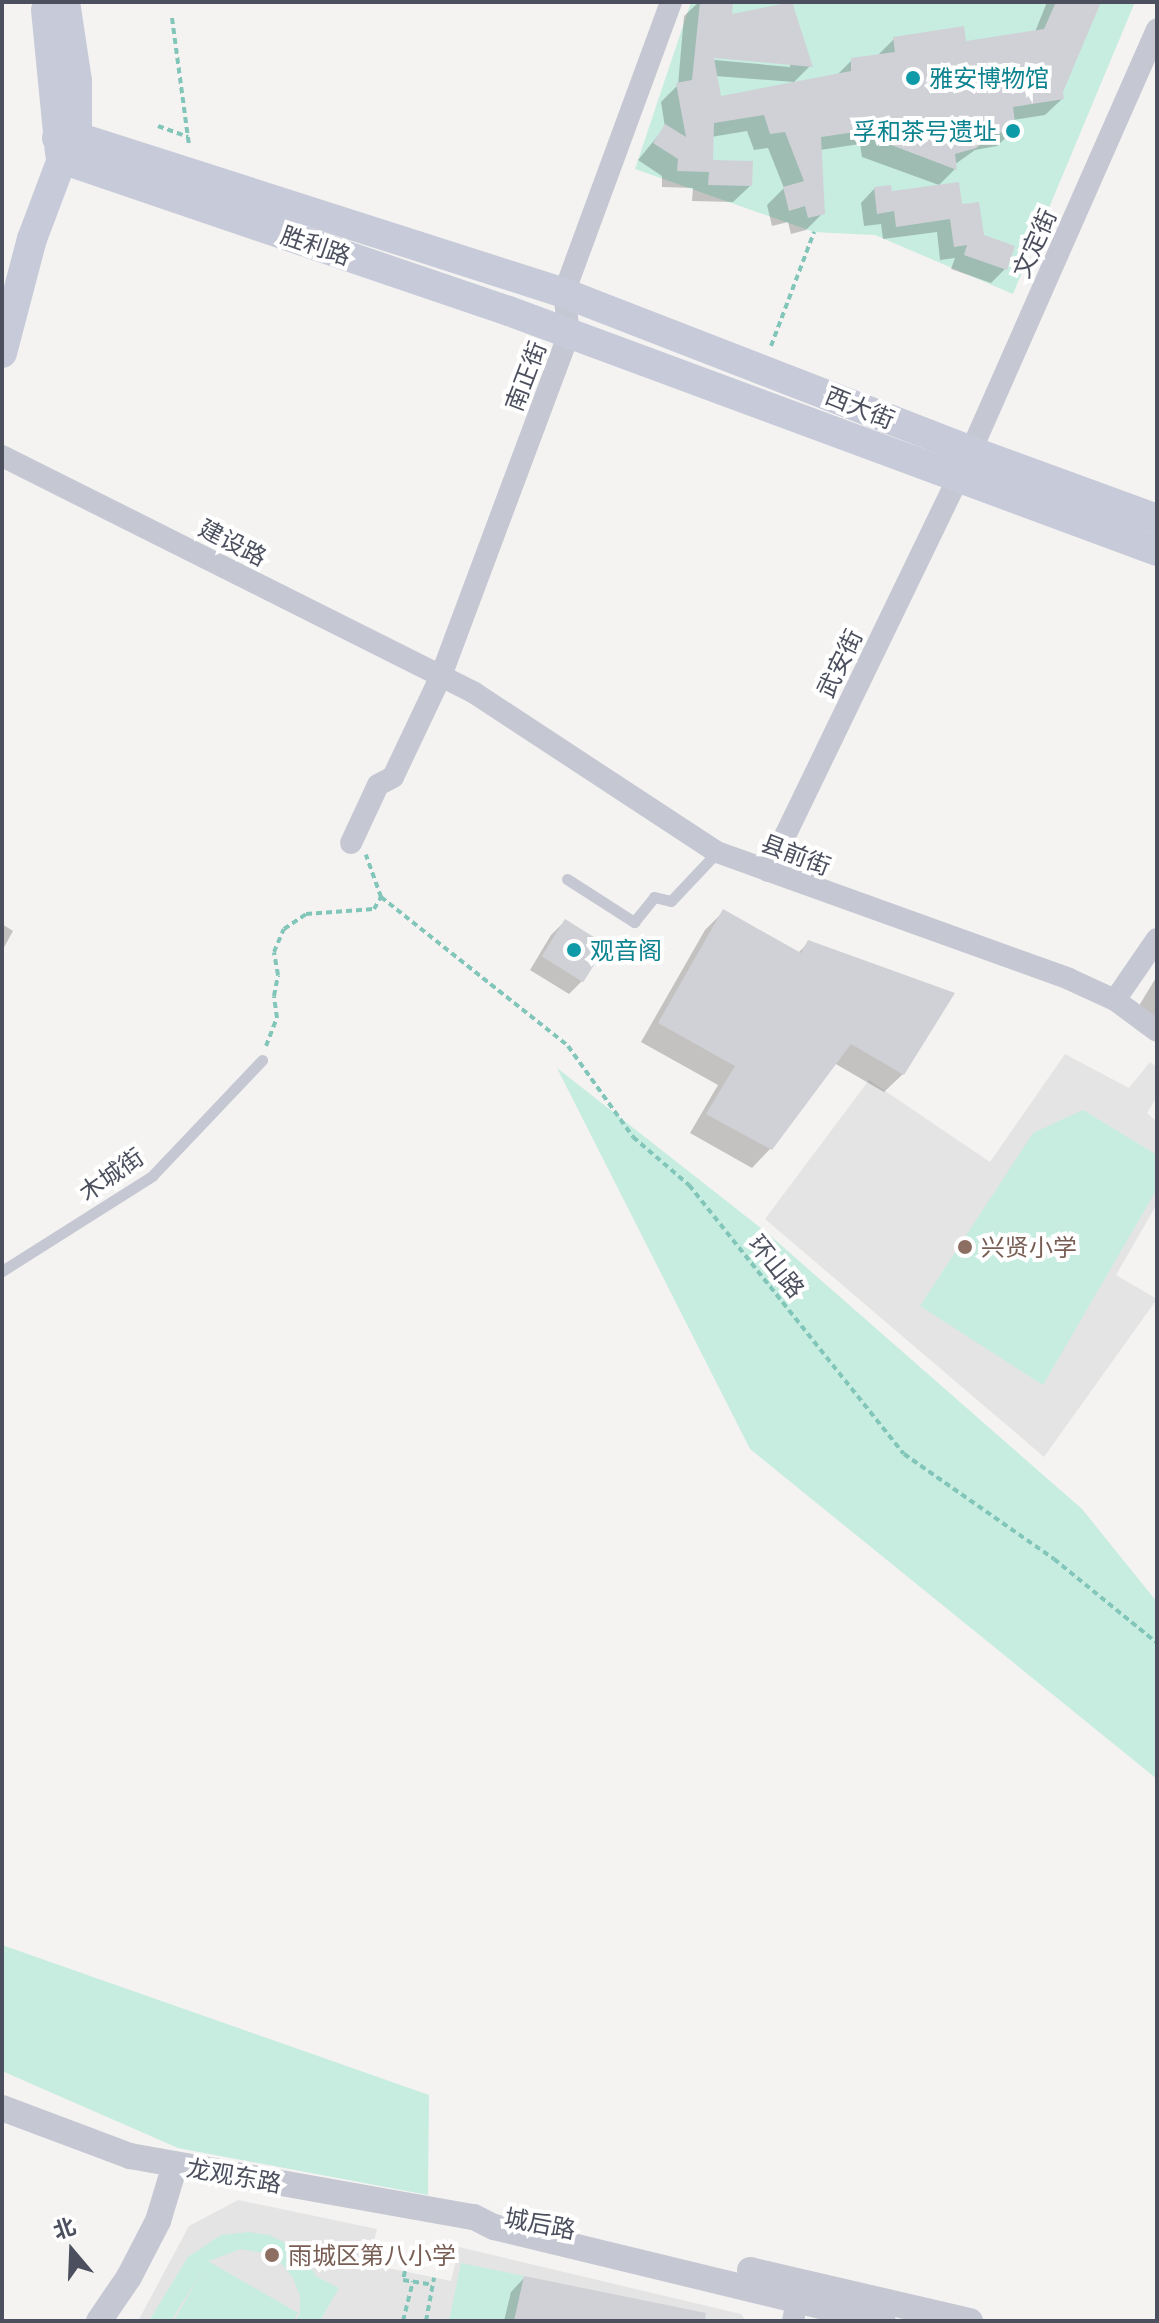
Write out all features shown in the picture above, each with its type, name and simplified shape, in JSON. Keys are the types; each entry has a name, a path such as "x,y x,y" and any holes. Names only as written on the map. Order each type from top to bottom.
{"main road":[{"path":"2,353 32,239 65,145 77,81 57,13"},
{"name":"胜利路","path":"65,145 564,293"},
{"name":"胜利路","path":"65,145 569,333"},
{"name":"西大街","path":"564,293 763,368 1157,551"},
{"name":"西大街","path":"569,333 964,464 1157,519"}],"street":[{"name":"南正街","path":"357,846 378,785 393,777 441,676 569,333 564,293 671,2"},
{"name":"文定街","path":"964,464 1157,29"},
{"name":"建设路","path":"2,456 441,676"},
{"name":"武安街","path":"768,871 964,464"},
{"name":"县前街","path":"441,676 473,692 717,852 1069,979 1115,1000 1157,1031"},
{"path":"1115,1000 1157,939"},
{"name":"龙观东路","path":"2,2108 130,2156 474,2217"},
{"path":"99,2321 129,2277 158,2221 175,2165"},
{"name":"城后路","path":"474,2217 494,2227 883,2321"},
{"name":"城后路","path":"797,2300 970,2321"}],"lane":[{"path":"567,879 634,922 654,897 671,901 717,852"},
{"name":"木城街","path":"2,1271 152,1176 262,1060"}],"path":[{"path":"172,18 189,146"},
{"path":"158,126 188,137"},
{"path":"763,368 814,232"},
{"path":"262,1060 277,1018 274,996 278,975 274,952 284,929 306,914 374,909 381,897 357,846"},
{"name":"环山路","path":"381,897 568,1046 633,1137 689,1185 904,1454 1054,1559 1157,1643"},
{"path":"405,2271 403,2280 433,2285"},
{"path":"426,2321 434,2278"},
{"path":"403,2321 413,2281"}],"shaded area":[{"name":"兴贤小学","path":"1065,1054 1129,1088 1150,1062 1157,1067 1157,1097 1147,1113 1157,1122 1157,1204 1116,1275 1157,1299 1044,1457 765,1219 869,1080 990,1162"},
{"name":"雨城区第八小学","path":"238,2200 377,2229 369,2263 378,2266 451,2281 459,2247 741,2314 746,2321 138,2321 189,2226"}],"green space":[{"path":"691,2 1135,2 1013,294 875,235 814,232 635,169"},
{"path":"557,1068 766,1232 1082,1509 1157,1602 1157,1779 750,1449"},
{"path":"1083,1110 1157,1155 1157,1189 1043,1385 920,1306 1033,1133"},
{"path":"2,1945 429,2095 428,2195 178,2148 2,2071"},
{"path":"249,2232 269,2235 288,2244 304,2257 317,2277 339,2288 320,2321 296,2321 300,2313 300,2296 293,2278 282,2264 263,2253 241,2249 208,2261 298,2313 293,2321 174,2321 202,2271 171,2321 149,2321 188,2257 221,2235"},
{"path":"461,2263 524,2276 514,2321 449,2321"}],"building":[{"name":"雅安博物馆","path":"700,2 733,2 732,14 792,2 813,67 714,58 721,96 851,71 851,58 895,52 893,37 964,26 966,41 1044,29 1056,2 1101,2 1063,92 1064,99 1013,107 1016,130 993,134 976,148 955,154 957,170 878,140 876,129 821,137 825,214 808,218 805,206 789,211 783,187 804,181 785,132 770,134 764,115 714,123 713,160 753,161 752,186 708,185 709,172 677,171 678,159 653,143 665,124 686,137 676,83 692,80"},
{"path":"959,182 962,204 979,202 984,235 1015,246 1007,270 964,255 967,245 954,247 950,219 896,227 894,211 877,214 874,187 891,185 892,191"},
{"path":"723,909 801,953 808,940 955,993 904,1075 851,1044 772,1150 706,1114 735,1066 658,1023"},
{"name":"观音阁","path":"565,919 607,945 583,982 542,956"},
{"path":"524,2276 706,2313 705,2321 514,2321"}],"place":[{"name":"雅安博物馆","path":"913,78"},
{"name":"孚和茶号遗址","path":"1013,131"},
{"name":"观音阁","path":"574,950"},
{"name":"兴贤小学","path":"965,1247"},
{"name":"雨城区第八小学","path":"272,2255"}]}
